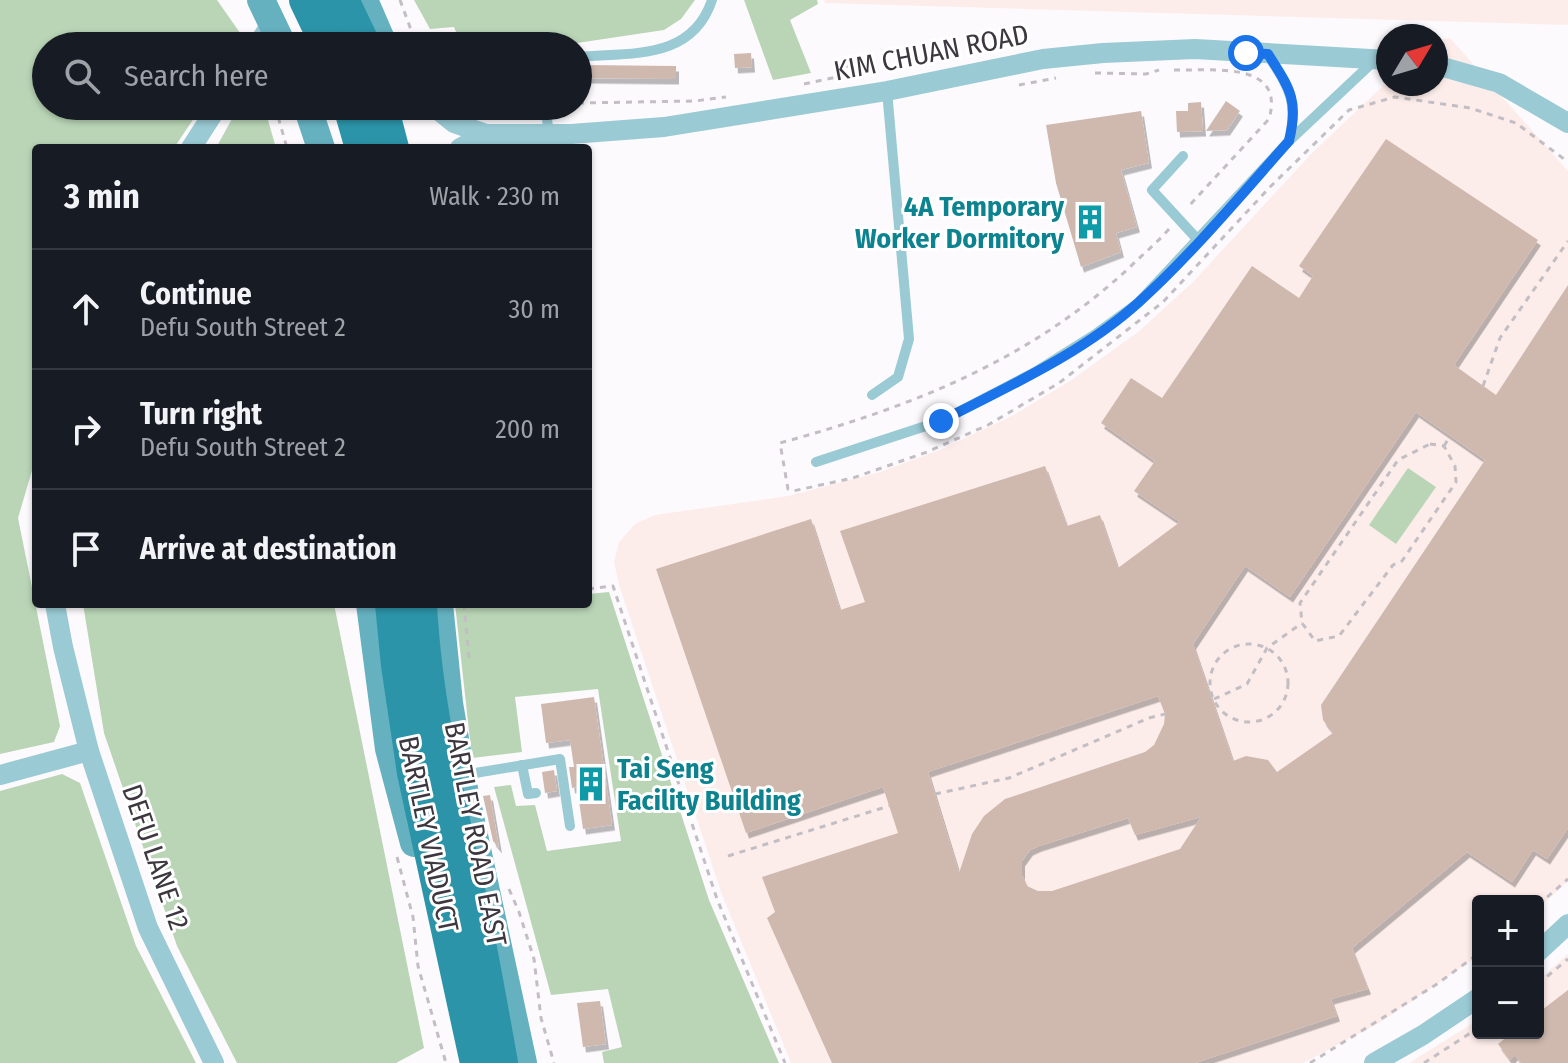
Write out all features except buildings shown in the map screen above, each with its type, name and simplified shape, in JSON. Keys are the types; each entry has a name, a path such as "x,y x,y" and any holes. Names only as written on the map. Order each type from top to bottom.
{"highway":[{"path":"306,0 321,32"},
{"path":"342,0 357,32"},
{"path":"354,120 361,144"},
{"path":"385,120 391,144"},
{"name":"BARTLEY VIADUCT","path":"392,608 414,773 477,1063"},
{"name":"BARTLEY VIADUCT","path":"420,608 436,740 501,1063"}],"main road":[{"path":"364,0 378,32"},
{"path":"312,120 320,144"},
{"path":"401,120 405,144"},
{"name":"BARTLEY ROAD EAST","path":"371,608 389,749 433,917 461,1063"},
{"path":"387,608 405,616 420,608"},
{"name":"BARTLEY ROAD EAST","path":"456,608 449,703 461,775 523,1063"}],"street":[{"name":"KIM CHUAN ROAD","path":"486,134 664,127 887,91 1043,59 1088,54 1195,49 1376,60"},
{"path":"1448,68 1499,83 1568,123"},
{"path":"194,144 209,120"},
{"path":"450,120 486,134"},
{"path":"467,144 486,134"},
{"name":"DEFU LANE 12","path":"56,608 89,751 148,928 214,1063"},
{"path":"0,775 89,751"},
{"path":"1544,946 1568,924"},
{"path":"1380,1062 1472,1002"}],"lane":[{"path":"592,56 660,50 673,46 700,24 712,0"},
{"path":"1268,54 1291,91 1295,117 1289,141"},
{"path":"816,462 941,421 1035,372 1094,335 1138,303 1289,141 1376,65"},
{"path":"872,395 898,377 909,339 887,91"},
{"path":"547,120 549,133"},
{"path":"1183,156 1152,190 1198,240"},
{"path":"461,775 560,759 570,826"},
{"path":"522,765 528,794 536,793"}],"path":[{"path":"400,0 412,32"},
{"path":"799,85 841,76 853,56"},
{"path":"1092,73 1146,74 1161,69"},
{"path":"780,443 899,407 964,380 1031,343 1110,286 1178,219 1269,119 1273,105 1263,80 1243,73 1174,70"},
{"path":"1019,85 1064,76"},
{"path":"592,103 695,101 725,97"},
{"path":"1349,110 1395,97 1470,108 1516,123 1568,162"},
{"path":"279,120 286,144"},
{"path":"1483,386 1500,338 1568,241"},
{"path":"1444,446 1450,436"},
{"path":"1430,444 1444,446 1455,466 1456,482 1402,561 1393,565 1339,636 1315,641 1302,623 1300,603 1398,460 1430,444"},
{"path":"592,589 613,586 717,899 785,1063"},
{"path":"457,608 469,666"},
{"path":"1213,699 1247,684 1267,648 1302,623"},
{"path":"1244,644 1256,644 1277,655 1285,666 1289,679 1282,705 1260,721 1246,722 1233,718 1213,699 1211,675 1222,654 1244,644"},
{"path":"935,794 1009,778 1165,714"},
{"path":"728,856 889,806"},
{"path":"1544,900 1568,879"},
{"path":"506,883 534,959 541,1018 554,1063"},
{"path":"1310,1063 1437,984 1472,958"},
{"path":"1544,979 1568,959"},
{"path":"1424,1063 1472,1032"}],"shaded area":[{"path":"824,0 1568,0 1568,25 825,3"},
{"path":"1448,38 1568,171 1568,881 1544,903 1544,895 1472,895 1472,960 1381,1022 1303,1063 791,1063 722,895 619,585 614,562 619,542 635,524 655,515 788,496 880,472 942,449 1012,416 1070,381 1138,332 1192,283 1311,154 1376,92 1376,96 1448,96"},
{"path":"1568,954 1568,1063 1409,1063 1472,1024 1472,1039 1544,1039 1544,975"}],"green space":[{"path":"0,0 217,0 239,32 32,32 32,120 193,120 177,144 32,144 32,471 18,518 32,587 32,608 36,608 60,726 54,742 0,754"},
{"path":"414,0 695,0 681,19 664,30 592,41 592,32 456,32 454,27 430,29"},
{"path":"744,0 817,0 818,4 790,20 811,73 773,80"},
{"path":"231,120 268,120 275,144 218,144"},
{"path":"1408,468 1436,487 1396,544 1369,525"},
{"path":"609,592 709,900 779,1063 604,1063 602,1052 622,1047 608,989 551,995 494,787 511,785 516,806 535,805 547,851 621,841 598,689 515,697 522,752 472,758 455,608 592,608 592,594"},
{"path":"84,608 335,608 424,1048 396,1063 237,1063 177,946 104,733"},
{"path":"62,774 80,783 136,946 196,1063 0,1063 0,791"}],"place":[{"name":"4A Temporary Worker Dormitory","path":"1090,222"},
{"name":"Tai Seng Facility Building","path":"591,784"}],"route":[{"path":"941,421 1035,372 1138,303 1289,141 1295,117 1291,91 1268,54 1246,53"}]}
